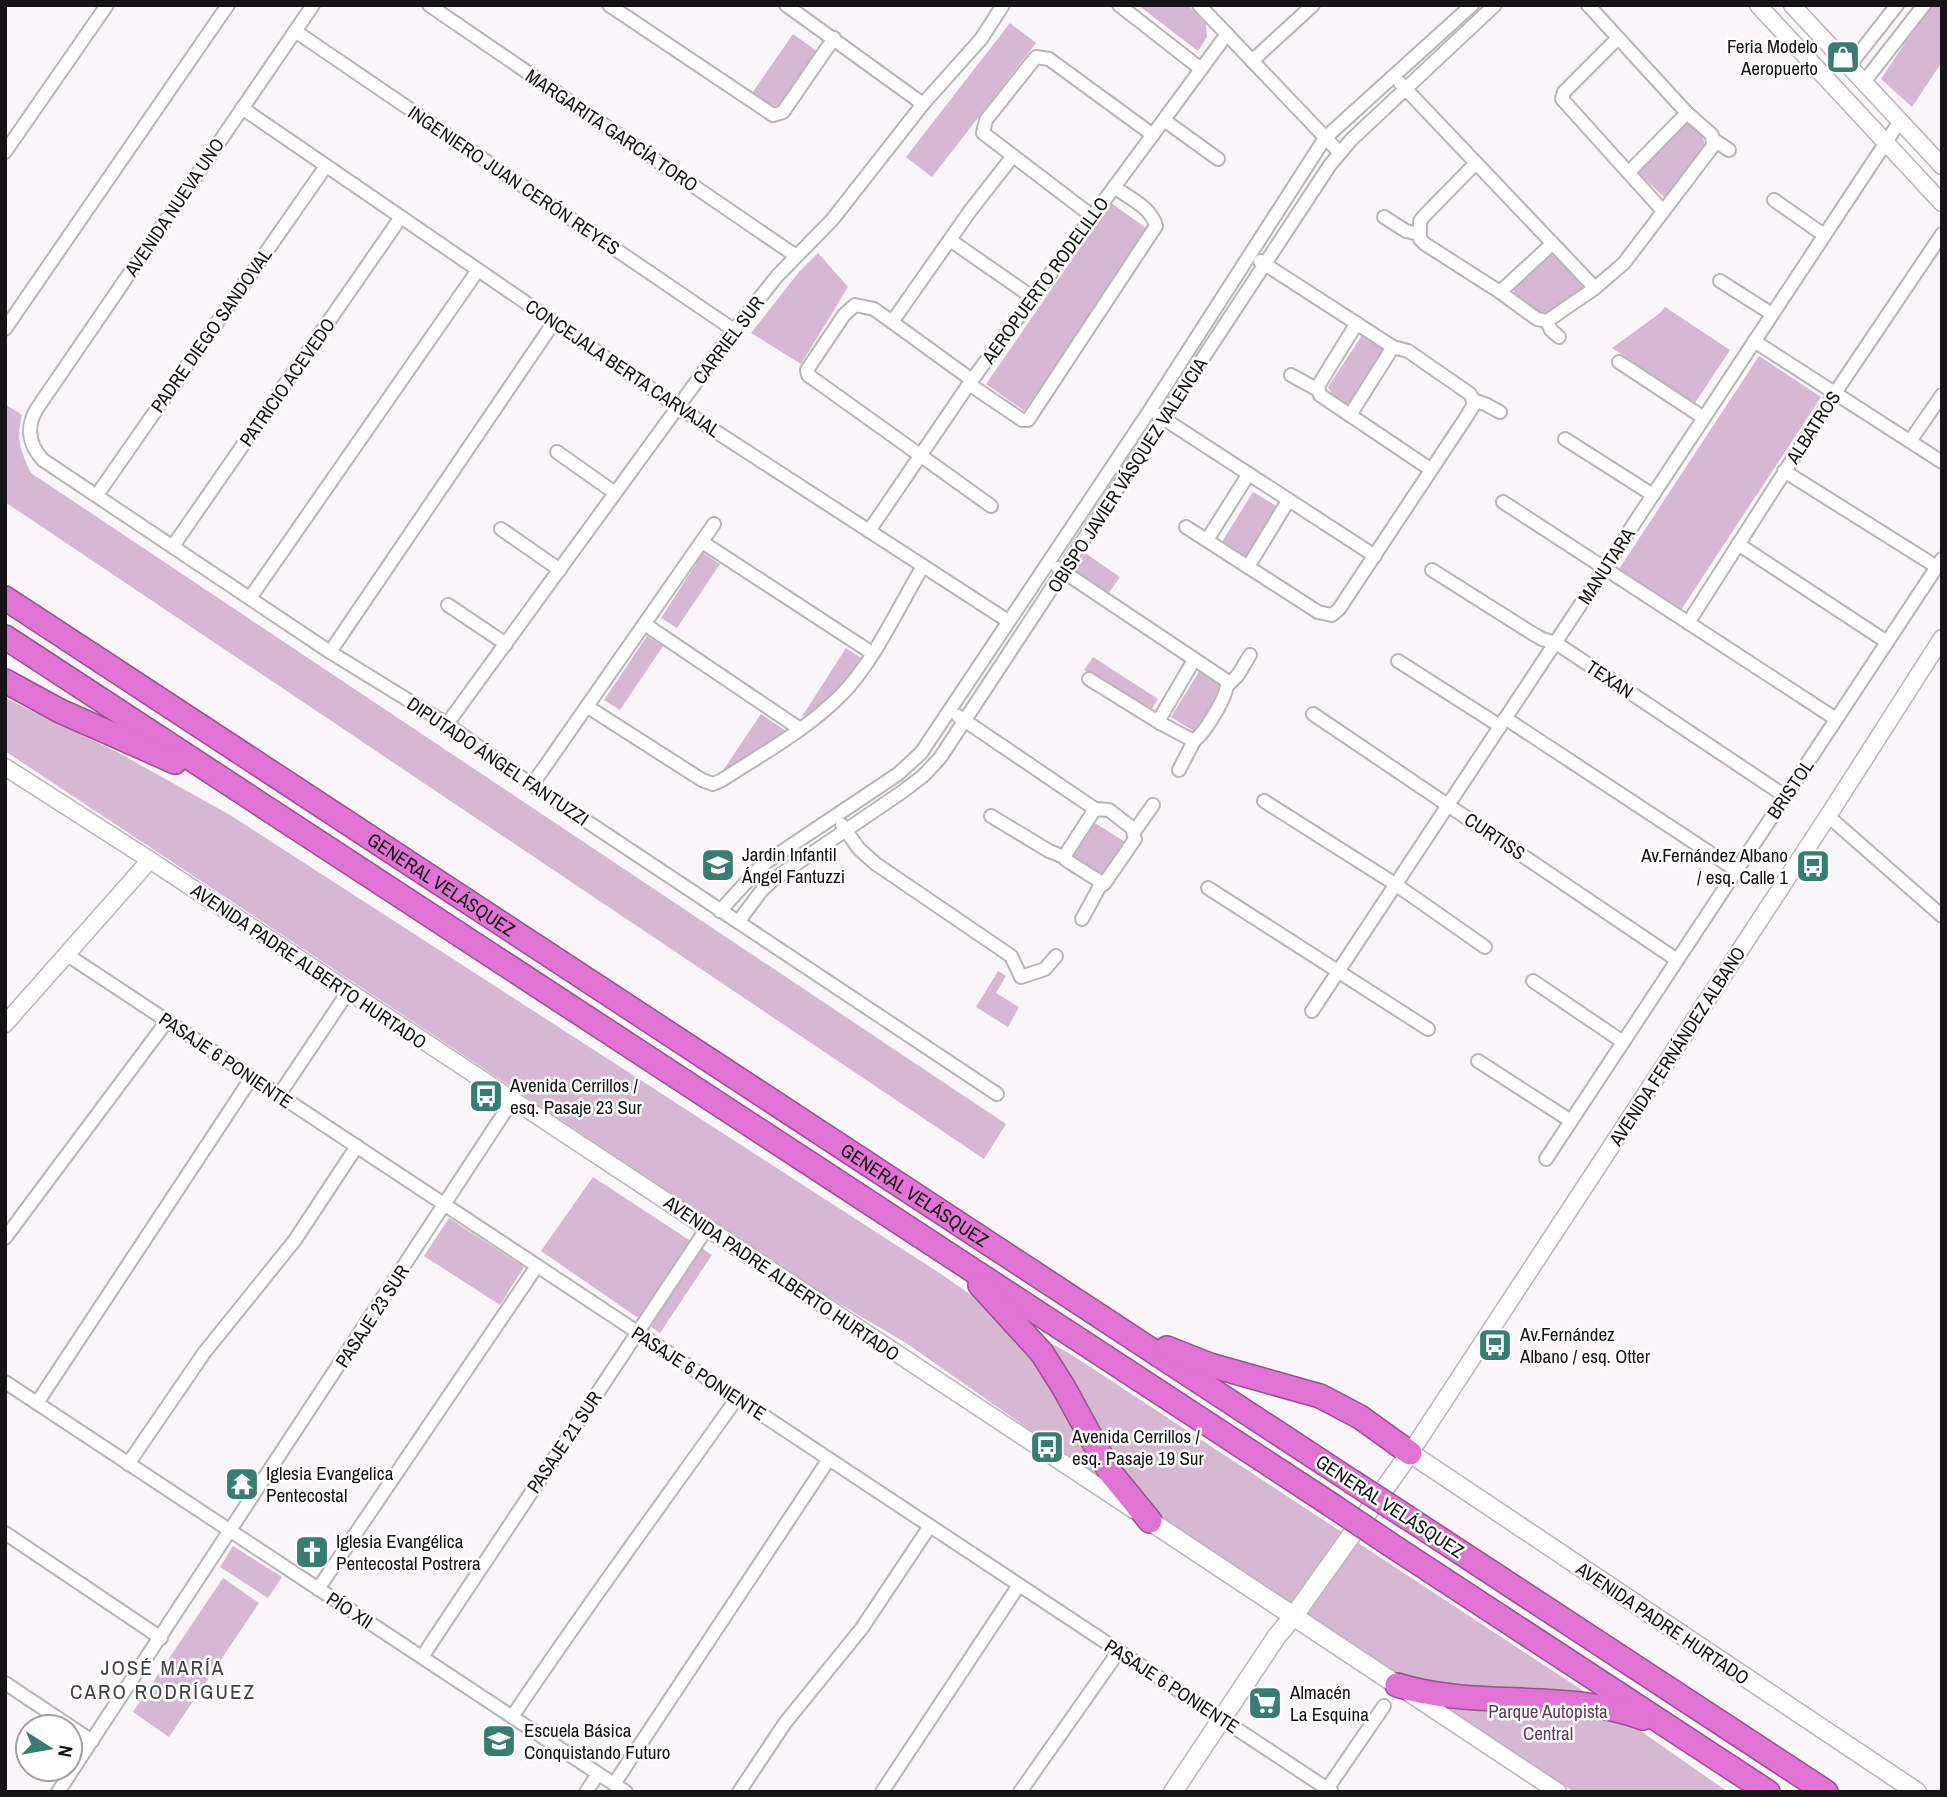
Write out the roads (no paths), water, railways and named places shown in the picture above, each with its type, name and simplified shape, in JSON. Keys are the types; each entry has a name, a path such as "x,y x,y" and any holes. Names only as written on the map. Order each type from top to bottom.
{"highway":[{"path":"5,591 38,619"},
{"name":"GENERAL VELÁSQUEZ","path":"5,598 1826,1792"},
{"name":"GENERAL VELÁSQUEZ","path":"5,637 1768,1792"},
{"path":"5,681 60,711 256,802"},
{"path":"945,1251 1002,1307 1042,1353 1110,1472 1150,1521"},
{"path":"1113,1324 1210,1365 1320,1396 1360,1417 1410,1453"},
{"path":"1397,1685 1441,1696 1594,1705 1636,1715 1676,1731"}],"main road":[{"path":"1174,1792 1277,1636 1410,1453"},
{"name":"AVENIDA PADRE HURTADO","path":"1410,1453 1916,1792"},
{"name":"AVENIDA PADRE ALBERTO HURTADO","path":"1150,1521 1397,1685"}],"street":[{"path":"5,152 107,5"},
{"path":"5,329 228,5"},
{"name":"AVENIDA NUEVA UNO","path":"36,410 313,5"},
{"name":"MARGARITA GARCÍA TORO","path":"429,5 796,256"},
{"path":"609,5 773,116 783,112 834,38"},
{"path":"786,5 923,104"},
{"name":"CARRIEL SUR","path":"447,724 734,330 766,289 832,220 923,104 975,47 1003,5"},
{"path":"1119,5 1201,69"},
{"path":"1199,5 1340,153"},
{"path":"1252,61 1313,5"},
{"name":"OBISPO JAVIER VÁSQUEZ VALENCIA","path":"720,911 762,865 912,762 929,744 1150,410 1325,138 1472,5"},
{"name":"OBISPO JAVIER VÁSQUEZ VALENCIA","path":"738,922 762,890 774,879 923,776 940,758 1340,153 1495,5"},
{"path":"1588,5 1714,140 1729,150"},
{"path":"1758,5 1942,203"},
{"path":"1792,5 1942,166"},
{"path":"1849,66 1897,5"},
{"path":"1864,82 1924,5"},
{"name":"INGENIERO JUAN CERÓN REYES","path":"295,31 734,330"},
{"name":"AEROPUERTO RODELILLO","path":"869,531 970,382 1227,34"},
{"path":"1618,38 1562,96 1564,103 1663,211"},
{"path":"1092,216 983,133 986,120 1036,57 1049,59 1153,135"},
{"path":"1394,76 1595,288"},
{"name":"CONCEJALA BERTA CARVAJAL","path":"242,108 678,407 1008,621"},
{"path":"1629,172 1688,113"},
{"path":"1164,120 1218,159"},
{"name":"MANUTARA","path":"1312,1011 1900,121"},
{"path":"1475,164 1420,221 1419,234 1425,244 1537,319 1547,321 1595,288 1624,263 1713,146 1714,140"},
{"path":"892,322 970,211 1013,156"},
{"name":"PADRE DIEGO SANDOVAL","path":"97,495 326,166"},
{"path":"991,506 808,375 809,364 844,315 855,305 874,309 1022,420 1028,420 1156,226 1146,209 1114,187"},
{"path":"1774,200 1824,235"},
{"path":"1384,216 1406,231 1419,234"},
{"name":"PATRICIO ACEVEDO","path":"173,546 401,218"},
{"name":"ALBATROS","path":"1688,623 1784,471 1942,234"},
{"path":"950,240 1032,297"},
{"path":"1500,292 1552,244"},
{"path":"1186,527 1318,612 1325,616 1332,615 1339,609 1375,556 1473,406 1469,394 1408,351 1394,347 1251,255"},
{"path":"250,598 478,270"},
{"path":"1720,281 1772,314"},
{"path":"1547,321 1551,330 1559,337"},
{"path":"330,652 554,322"},
{"path":"1318,390 1357,323"},
{"path":"1754,341 1942,462"},
{"path":"1350,415 1394,347"},
{"path":"1619,362 1704,418"},
{"path":"1291,375 1318,390 1320,394 1430,469"},
{"path":"1910,441 1942,395"},
{"path":"1473,400 1500,412"},
{"name":"DIPUTADO ÁNGEL FANTUZZI","path":"36,410 30,436 39,455 330,652 447,724 720,911 997,1094"},
{"path":"1150,410 1375,556"},
{"path":"1565,439 1653,495"},
{"path":"556,452 615,493"},
{"path":"1784,471 1939,563"},
{"path":"1207,540 1248,475"},
{"path":"1248,567 1288,501"},
{"path":"1503,502 1836,719"},
{"path":"533,785 714,524"},
{"path":"501,529 560,570"},
{"path":"702,542 872,653"},
{"path":"1738,544 1887,642"},
{"path":"1048,562 1223,678 1228,685"},
{"name":"BRISTOL","path":"1546,1159 1939,563"},
{"path":"588,707 702,780 713,784 800,729 839,697 872,653 923,566"},
{"name":"TEXAN","path":"1432,570 1530,632 1556,643 1785,796"},
{"path":"448,604 506,644"},
{"path":"646,625 800,729"},
{"name":"AVENIDA FERNÁNDEZ ALBANO","path":"1410,1453 1942,638"},
{"path":"1179,770 1228,685 1238,675 1250,655"},
{"path":"1160,723 1160,718 1194,660"},
{"path":"1398,661 1502,722 1736,870"},
{"path":"1089,679 1194,741"},
{"path":"950,711 1095,809 1109,810 1134,832 1135,839 1106,882 1101,884 1082,919"},
{"name":"CURTISS","path":"1313,714 1677,960"},
{"name":"AVENIDA PADRE ALBERTO HURTADO","path":"5,767 1150,1521"},
{"path":"1264,801 1395,884 1485,947"},
{"path":"1134,832 1153,805"},
{"path":"1064,857 1095,809"},
{"path":"836,816 859,849 876,864 1011,956 1021,977 1045,969 1056,956"},
{"path":"991,816 1049,851 1064,857 1101,884"},
{"path":"1828,816 1942,916"},
{"path":"5,1024 150,860"},
{"path":"1208,888 1428,1029"},
{"name":"PASAJE 6 PONIENTE","path":"66,954 1328,1791"},
{"path":"1533,981 1623,1042"},
{"path":"279,1095 348,992"},
{"path":"5,1238 167,1021"},
{"path":"1478,1061 1571,1121"},
{"path":"37,1403 252,1077"},
{"name":"PASAJE 23 SUR","path":"58,1792 512,1101"},
{"path":"128,1464 204,1353 295,1240 357,1146"},
{"name":"PASAJE 21 SUR","path":"422,1657 707,1228"},
{"path":"318,1589 537,1266"},
{"name":"PÍO XII","path":"5,1382 626,1792"},
{"path":"512,1717 559,1644 737,1398"},
{"path":"614,1784 830,1459"},
{"path":"738,1792 780,1729 863,1629 930,1526"},
{"path":"5,1533 160,1638"},
{"path":"882,1792 1019,1585"},
{"path":"1020,1792 1119,1651"},
{"path":"5,1683 92,1741"},
{"name":"AVENIDA PADRE ALBERTO HURTADO","path":"1397,1685 1558,1792"},
{"path":"1328,1791 1384,1706"},
{"path":"586,1792 598,1774"}],"place":[{"name":"Feria Modelo Aeropuerto","path":"1843,57"},
{"name":"Jardin Infantil Ángel Fantuzzi","path":"718,865"},
{"name":"Av.Fernández Albano / esq. Calle 1","path":"1813,866"},
{"name":"Avenida Cerrillos / esq. Pasaje 23 Sur","path":"486,1096"},
{"name":"Av.Fernández Albano / esq. Otter","path":"1495,1345"},
{"name":"Avenida Cerrillos / esq. Pasaje 19 Sur","path":"1047,1447"},
{"name":"Iglesia Evangelica Pentecostal","path":"242,1484"},
{"name":"Iglesia Evangélica Pentecostal Postrera","path":"312,1552"},
{"name":"Almacén La Esquina","path":"1265,1703"},
{"name":"Escuela Básica Conquistando Futuro","path":"499,1741"}],"district":[{"name":"JOSÉ MARÍA CARO RODRÍGUEZ","path":"163,1680"}],"park label":[{"name":"Parque Autopista Central","path":"1548,1722"}]}
